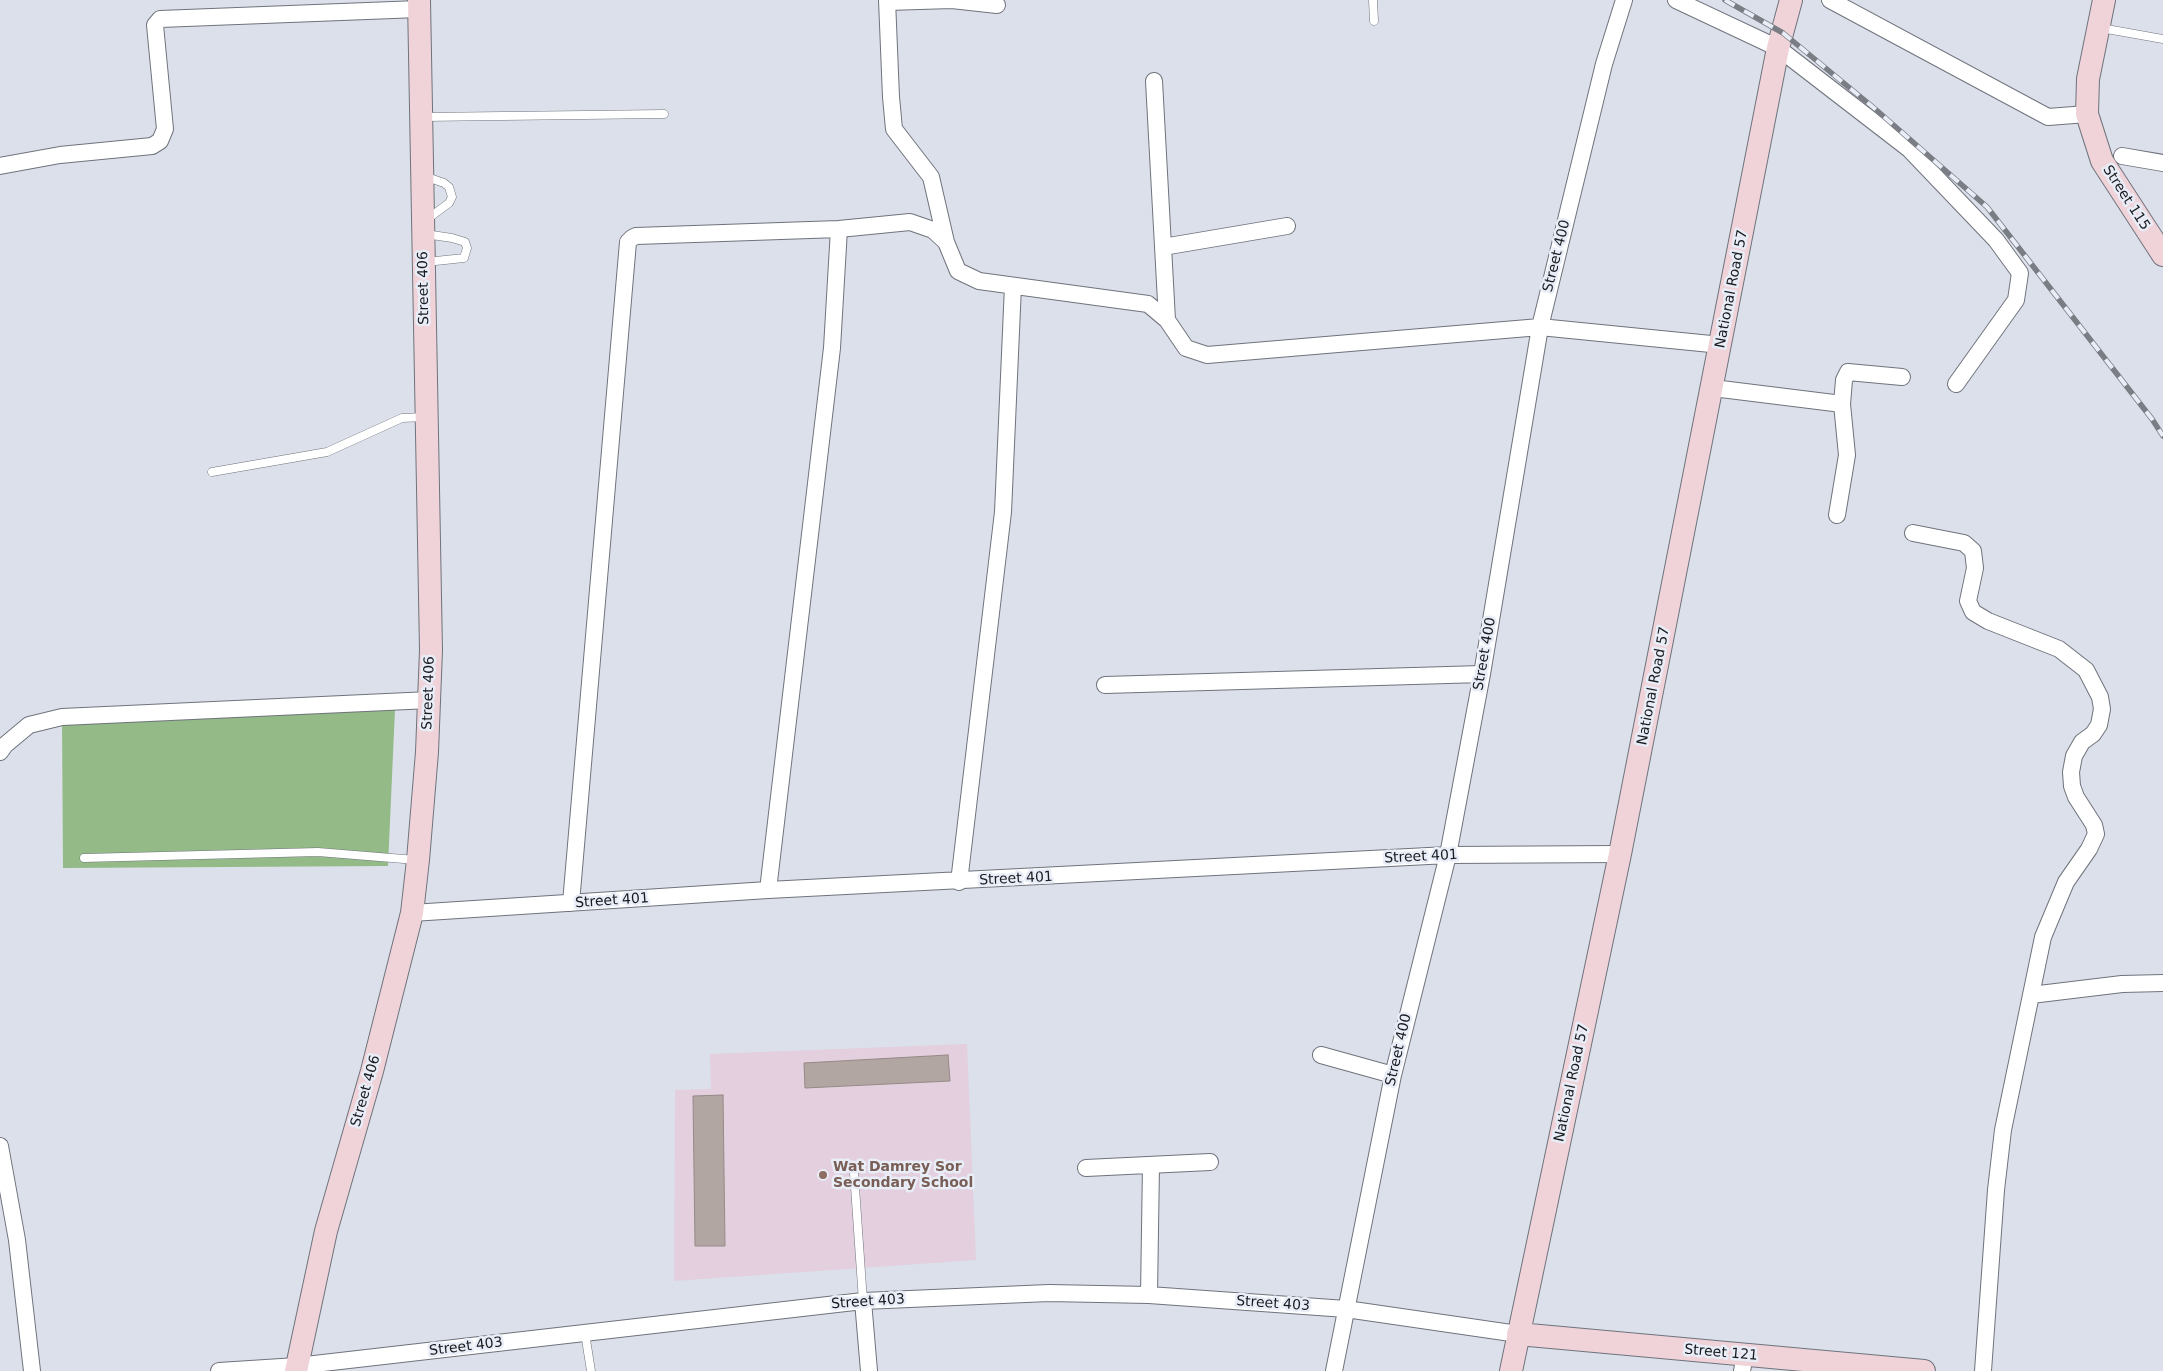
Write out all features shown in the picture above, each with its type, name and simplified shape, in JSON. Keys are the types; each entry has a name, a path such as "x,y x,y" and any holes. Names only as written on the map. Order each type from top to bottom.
{"street":[{"path":"997,5 952,0 887,1 894,129 931,177 946,242 958,271 979,281 1148,304 1167,320 1186,348 1207,355 1540,327 1722,345"},
{"name":"Street 400","path":"1334,1371 1393,1074 1448,856 1482,674 1540,327 1604,64 1624,0"},
{"path":"1676,0 1778,48 1908,149 1996,240 2020,273 2016,300 1956,384"},
{"name":"National Road 57","path":"1511,1371 1620,854 1722,345 1778,48 1791,0"},
{"path":"1830,0 2048,117 2087,114"},
{"name":"Street 115","path":"2104,0 2088,79 2087,114 2163,255"},
{"path":"0,166 60,156 152,146 160,141 165,129 155,25 160,19 419,4"},
{"name":"Street 406","path":"297,1368 326,1231 372,1071 412,913 418,860 430,700 419,4"},
{"path":"1154,81 1167,320"},
{"path":"2112,159 2163,163"},
{"path":"571,904 628,242 636,236 839,229 910,222 933,230 946,242"},
{"path":"1163,247 1287,226"},
{"path":"768,890 832,348 839,229"},
{"path":"959,882 1003,512 1013,286"},
{"path":"1837,515 1847,455 1842,404 1844,380 1848,372 1902,377"},
{"path":"1713,388 1842,404"},
{"path":"1913,533 1964,544 1973,551 1975,568 1968,601 1973,612 1988,621 2060,649 2086,670 2100,697 2102,709 2099,726 2093,734 2082,742 2074,756 2071,772 2072,786 2076,798 2094,825 2096,834 2089,849 2066,882 2042,937 2003,1130 1996,1190 1983,1371"},
{"path":"1105,685 1482,674"},
{"path":"0,752 5,745 29,724 62,717 430,700"},
{"name":"Street 401","path":"412,913 768,890 959,882 1448,856 1620,854"},
{"path":"2031,995 2122,984 2163,983"},
{"path":"1321,1055 1393,1074"},
{"path":"0,1146 17,1240 32,1371"},
{"path":"1086,1168 1210,1162"},
{"path":"1149,1294 1151,1165"},
{"name":"Street 403","path":"219,1371 297,1368 863,1301 1049,1293 1149,1294 1346,1309 1518,1334"},
{"path":"863,1301 869,1371"},
{"name":"Street 121","path":"1518,1334 1744,1363 1924,1371"}],"lane":[{"path":"1373,0 1374,21"},
{"path":"2098,28 2163,39"},
{"path":"421,117 664,114"},
{"path":"422,176 444,183 449,187 452,197 449,203 423,228 465,242 467,248 464,258 423,262"},
{"path":"212,472 327,452 402,418 426,417"},
{"path":"84,858 318,852 418,860"},
{"path":"854,1173 863,1301"},
{"path":"585,1333 591,1371"}],"shaded area":[{"name":"Wat Damrey Sor Secondary School","path":"967,1044 976,1260 674,1281 675,1090 711,1089 710,1054"}],"green space":[{"path":"395,709 388,866 63,868 62,722"}],"building":[{"path":"948,1055 950,1081 805,1088 804,1063"},
{"path":"723,1095 725,1246 695,1246 693,1096"}],"railway":[{"path":"1725,0 1783,33 1874,108 1987,207 2152,419 2163,436"}],"place":[{"name":"Wat Damrey Sor Secondary School","path":"823,1175"}]}
